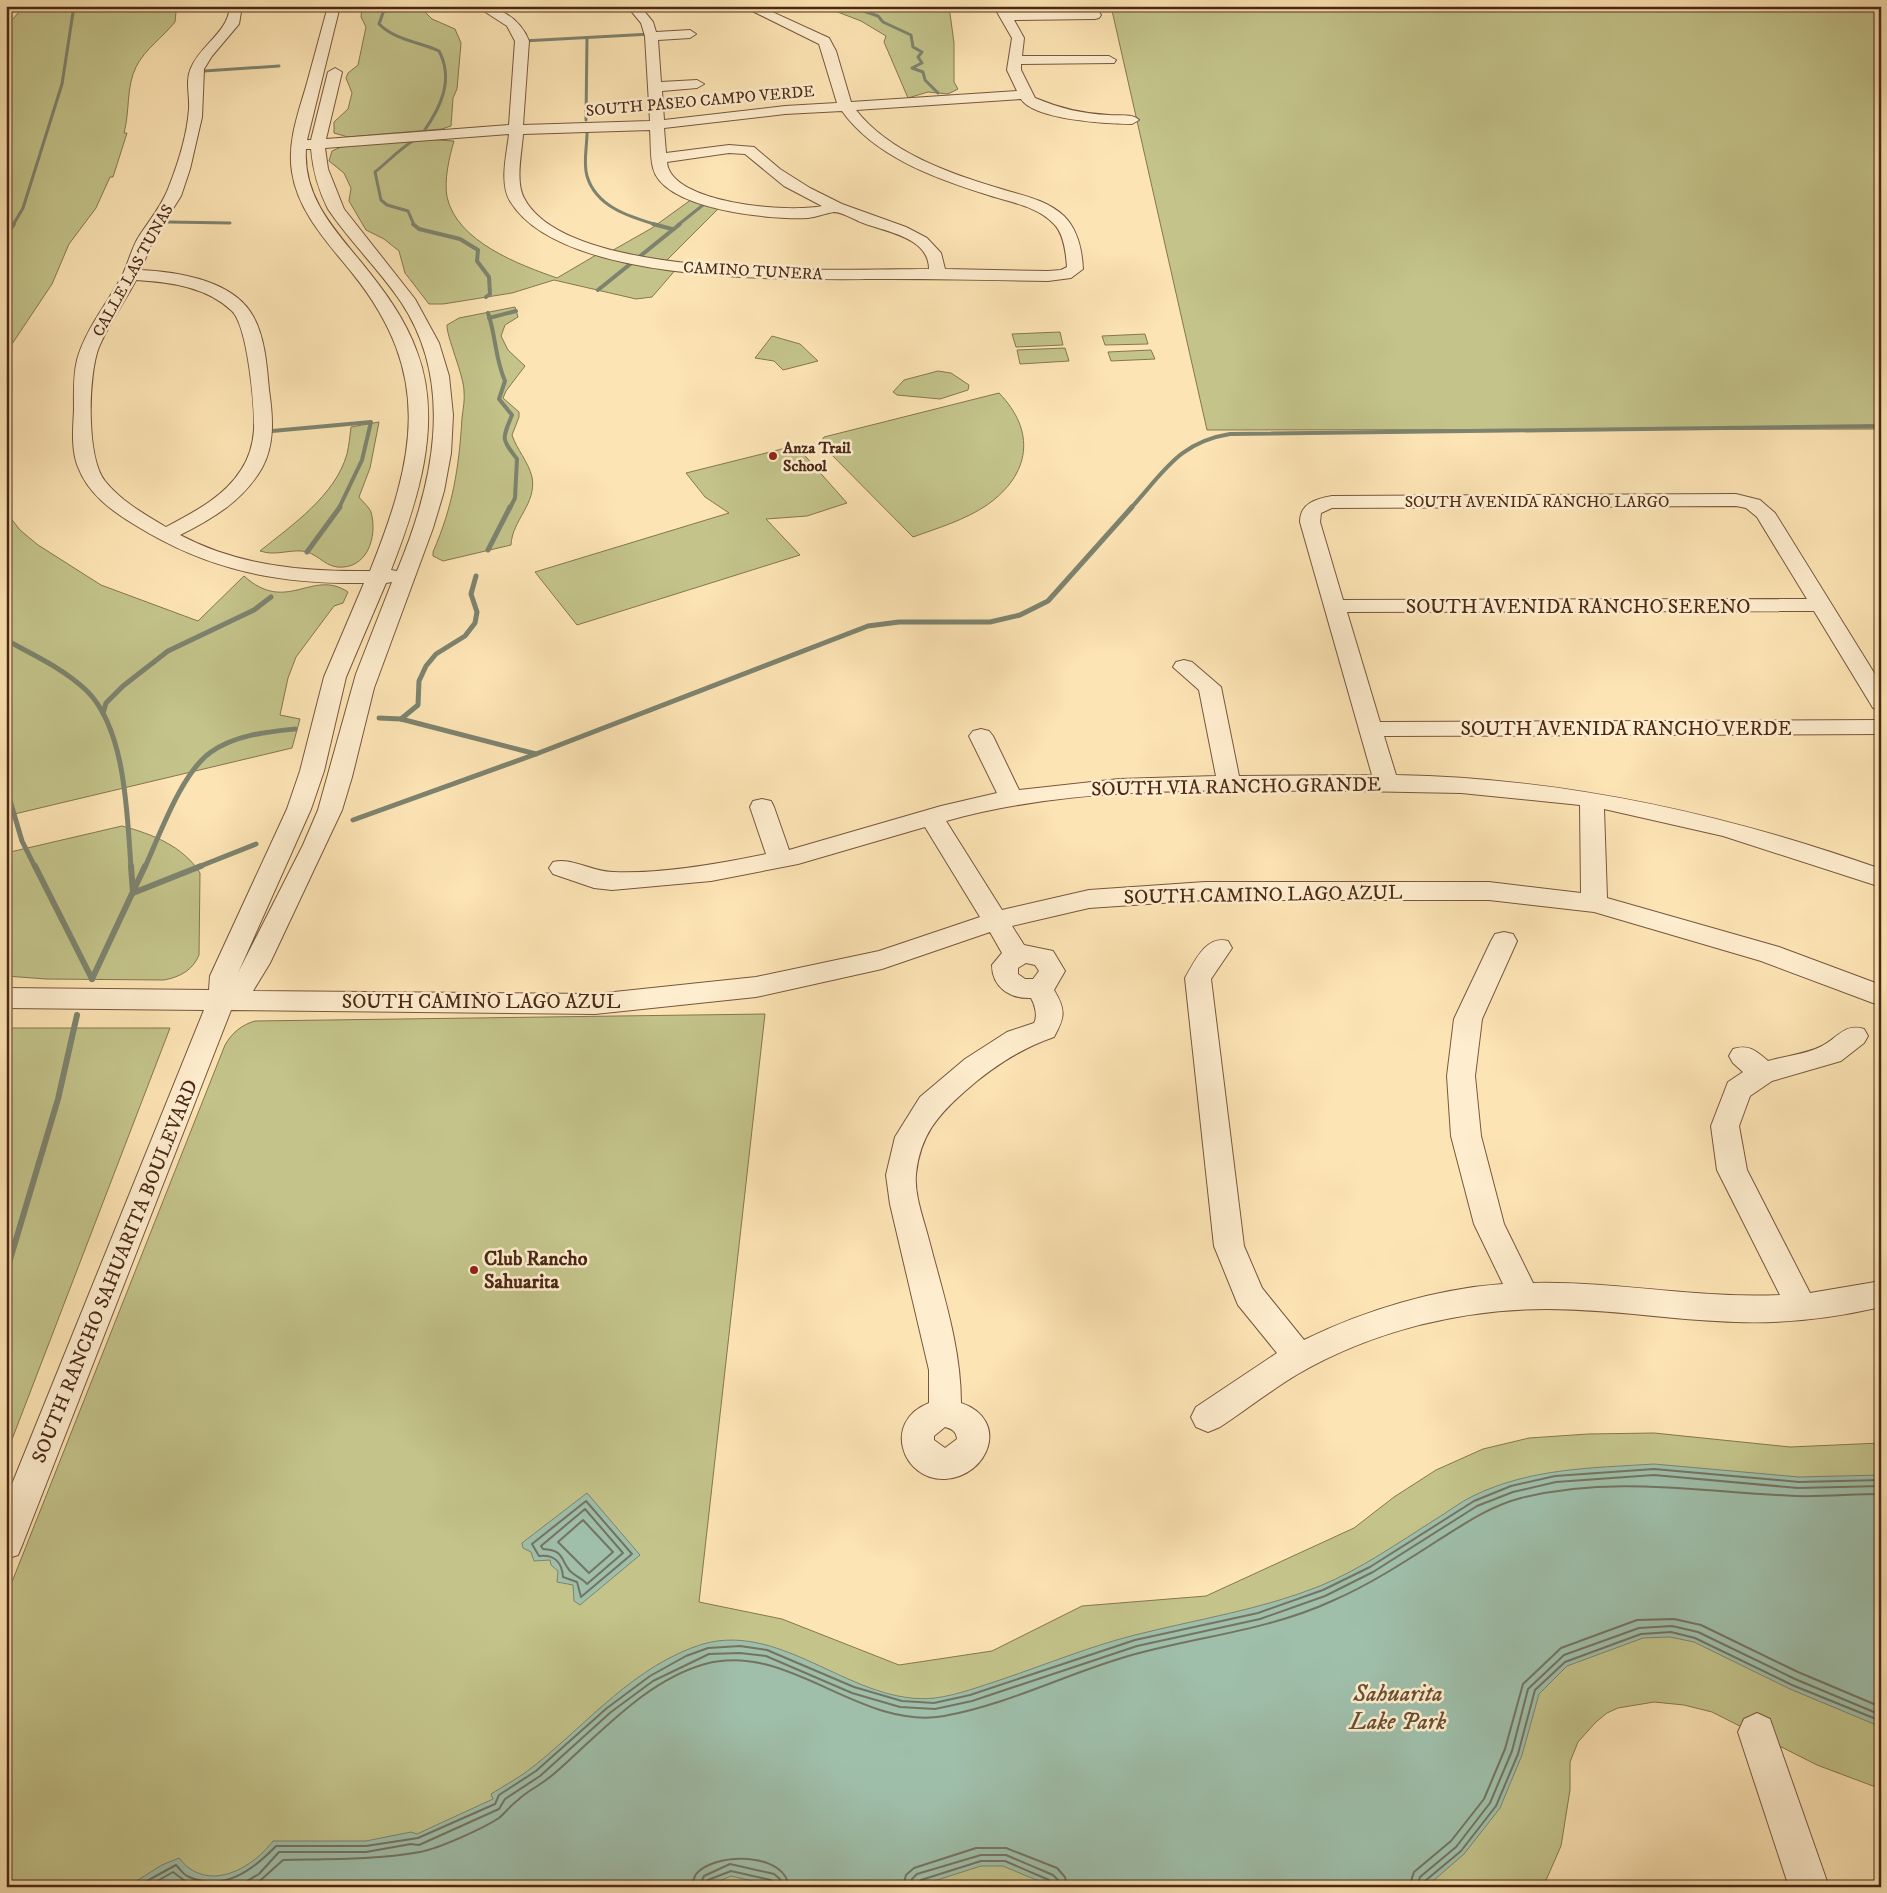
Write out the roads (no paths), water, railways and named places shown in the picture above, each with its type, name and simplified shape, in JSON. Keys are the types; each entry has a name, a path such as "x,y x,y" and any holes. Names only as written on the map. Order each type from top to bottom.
{"street":[{"name":"CALLE LAS TUNAS","path":"236,6 236,16 231,26 203,58 196,72 193,130 186,160 168,207 144,242 131,275 96,332 86,362 83,377 84,451 88,468 108,497 122,509 165,535 205,554 254,567 334,577 405,575"},
{"name":"SOUTH RANCHO SAHUARITA BOULEVARD","path":"6,1543 222,999 223,976 296,819 315,758 327,701 401,517 414,474 419,435 417,386 408,354 392,315 374,288 323,227 313,211 301,178 334,6"},
{"name":"SOUTH RANCHO SAHUARITA BOULEVARD","path":"222,999 247,980 322,829 336,794 364,683 433,501 441,460 444,408 440,372 419,317 404,295 348,228 334,207 320,169 308,144 350,6"},
{"name":"CAMINO TUNERA","path":"482,6 511,22 521,36 513,186 522,208 543,226 595,249 671,266 732,272 1048,276 1072,273 1075,269 1068,230 1058,219 1028,203 945,175 901,154 866,130 850,114 846,106"},
{"path":"633,6 647,22 652,36 660,168 665,178 673,186 690,194 750,209 786,213 810,213 836,207"},
{"path":"748,6 824,40 829,49 838,88 846,106"},
{"path":"1095,15 1004,11 1018,38 1014,70 1029,101 1058,114 1096,120 1132,120"},
{"path":"652,36 690,34"},
{"path":"1015,60 1109,60"},
{"path":"655,87 697,84"},
{"name":"SOUTH PASEO CAMPO VERDE","path":"308,144 516,129 658,125 785,110 1026,96"},
{"path":"660,158 744,148 791,182 836,207 922,241 934,252 937,259 937,274"},
{"path":"131,275 156,276 187,281 216,292 240,310 250,328 264,413 259,452 247,477 225,500 198,518 165,535"},
{"name":"SOUTH AVENIDA RANCHO LARGO","path":"1335,606 1310,522 1310,514 1314,508 1322,504 1332,502 1736,500 1753,504 1765,513 1821,605"},
{"path":"1821,605 1881,703"},
{"name":"SOUTH AVENIDA RANCHO SERENO","path":"1335,606 1821,605"},
{"path":"1335,606 1386,783"},
{"path":"1184,667 1210,687 1229,783"},
{"name":"SOUTH AVENIDA RANCHO VERDE","path":"1370,729 1881,727"},
{"path":"981,736 1011,798"},
{"name":"SOUTH VIA RANCHO GRANDE","path":"562,868 596,879 631,880 702,874 836,846 930,817 1011,798 1088,788 1152,784 1386,783 1461,785 1592,800 1647,809 1730,829 1834,860 1881,878"},
{"path":"1592,800 1594,904"},
{"path":"762,807 780,859"},
{"path":"930,817 1017,955 1004,965 1003,972 1006,978 1020,988 1039,988 1048,1003 1050,1019 1044,1030 1017,1039 975,1066 930,1105 910,1137 901,1175 905,1204 945,1370 945,1412"},
{"name":"SOUTH CAMINO LAGO AZUL","path":"6,998 595,1004 756,987 882,960 995,921 1089,899 1205,891 1489,891 1594,904 1770,954 1881,996"},
{"path":"1504,941 1468,1020 1461,1076 1466,1136 1489,1224 1524,1296"},
{"path":"1219,948 1198,978 1229,1246 1249,1296 1299,1357"},
{"path":"1802,1308 1732,1170 1725,1126 1738,1090 1753,1065 1831,1054 1854,1036"},
{"path":"1208,1416 1299,1357 1365,1327 1433,1308 1524,1296 1612,1299 1718,1308 1802,1308 1855,1301 1881,1294"},
{"path":"1757,1732 1809,1887"}],"water":[{"path":"1654,1464 1799,1477 1881,1475 1881,1727 1790,1689 1694,1642 1670,1637 1643,1638 1567,1666 1539,1694 1522,1755 1500,1808 1464,1854 1426,1887 1053,1887 1003,1866 981,1866 915,1887 779,1887 731,1876 705,1887 127,1887 162,1865 179,1858 190,1869 202,1874 215,1876 228,1874 240,1869 263,1852 273,1841 366,1841 411,1832 417,1834 493,1799 491,1794 529,1770 634,1680 678,1654 703,1644 733,1640 762,1644 791,1653 876,1690 905,1697 944,1697 961,1693 1118,1639 1275,1602 1320,1586 1365,1564 1468,1498 1495,1487 1517,1480 1562,1471"},
{"path":"587,1493 640,1555 580,1605 574,1601 573,1585 557,1582 558,1571 551,1565 550,1560 534,1561 531,1552 523,1548 522,1543"}],"waterway":[{"path":"13,225 23,208 62,84 74,6"},
{"path":"382,6 384,10 379,24 392,34 439,51 443,61 445,72 443,92 436,112 424,131"},
{"path":"849,6 878,16 883,22 911,35 913,47 922,52 918,57 922,63 912,68 923,72 925,80 938,93"},
{"path":"523,41 651,34"},
{"path":"586,120 587,38"},
{"path":"204,71 279,66"},
{"path":"587,133 585,160 587,176 591,187 598,196 615,209 657,225"},
{"path":"414,225 408,211 387,205 381,200 375,172 416,139"},
{"path":"678,225 708,201"},
{"path":"168,222 230,223"},
{"path":"6,236 14,224"},
{"path":"653,224 672,229"},
{"path":"598,290 680,224"},
{"path":"414,225 419,229 460,239 478,250 477,261 489,277 490,294 486,297"},
{"path":"489,318 516,311"},
{"path":"488,313 489,318"},
{"path":"489,318 499,364 505,381 499,399 512,415 506,429 505,438 508,447 517,459 515,498 510,508"},
{"path":"272,431 371,422 362,460 339,508"},
{"path":"1131,508 1163,471 1185,451 1212,438 1230,434 1881,426"},
{"path":"307,552 340,507"},
{"path":"488,550 510,507"},
{"path":"536,754 868,626 899,622 990,622 1020,615 1048,601 1132,507"},
{"path":"401,719 418,705 419,681 426,666 436,654 465,636 475,623 477,612 471,594 476,576"},
{"path":"103,713 106,703 123,686 168,651 254,610 271,597"},
{"path":"6,640 69,676 87,691 100,708 110,728 122,774 126,799 131,867"},
{"path":"379,718 401,719"},
{"path":"401,719 536,754"},
{"path":"145,867 181,788 200,761 220,746 240,738 295,729"},
{"path":"353,820 536,754"},
{"path":"6,787 22,841 35,867"},
{"path":"198,867 256,844"},
{"path":"35,866 92,979 133,892"},
{"path":"131,866 133,892"},
{"path":"133,892 145,866"},
{"path":"133,892 201,866"},
{"path":"6,1273 58,1099 77,1015"}],"place":[{"name":"Anza Trail School","path":"773,456"},
{"name":"Club Rancho Sahuarita","path":"474,1270"}],"park label":[{"name":"Sahuarita Lake Park","path":"1398,1707"}]}
